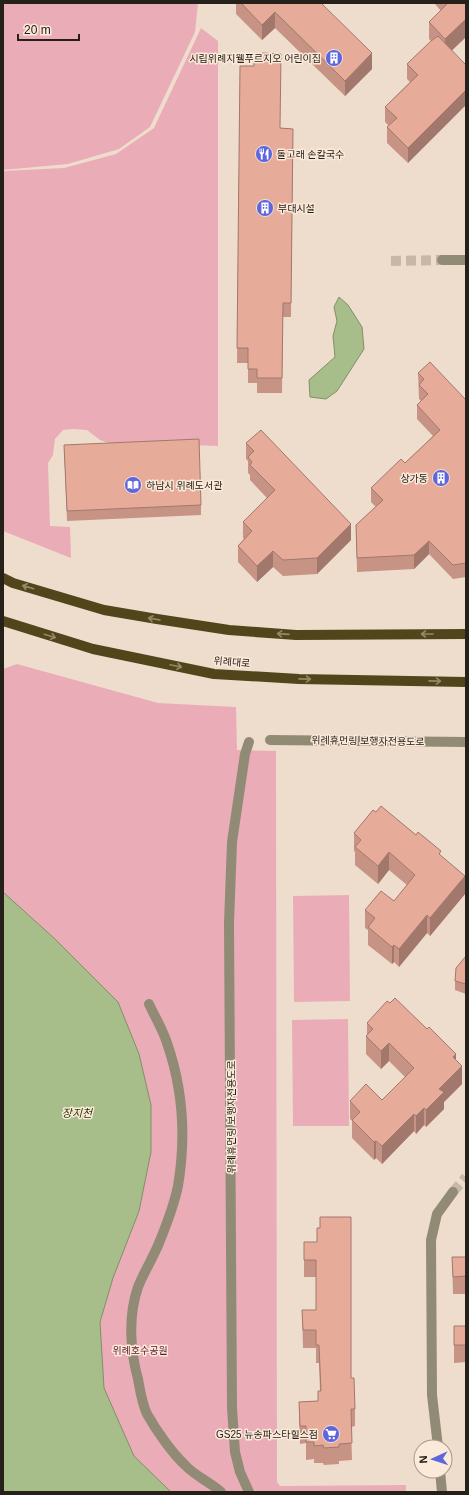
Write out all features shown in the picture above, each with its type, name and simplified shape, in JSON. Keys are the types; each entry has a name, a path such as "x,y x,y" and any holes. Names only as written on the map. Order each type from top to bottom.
{"main road":[{"path":"3,578 13,583 104,610 229,630 296,635 466,634"},
{"name":"위례대로","path":"8,623 93,649 214,674 299,679 466,682"}],"street":[{"path":"442,260 466,260"},
{"name":"위례휴먼링 보행자전용도로","path":"270,740 466,742"},
{"name":"위례휴먼링 보행자전용도로","path":"249,742 245,754 232,842 229,923 232,1408 235,1452 240,1472 249,1492"},
{"path":"149,1004 167,1042 178,1083 183,1146 178,1187 159,1242 138,1287 132,1313 131,1346 137,1377 147,1413 164,1440 185,1466 212,1484 221,1492"},
{"path":"437,1439 432,1395 431,1240 437,1214 453,1192"},
{"path":"441,1479 442,1492"}],"green space":[{"path":"3,3 198,3 195,32 150,127 119,149 68,164 3,170"},
{"path":"201,28 218,41 218,446 125,443 111,444 100,440 87,430 63,430 55,439 53,455 48,463 50,526 70,527 71,558 3,531 3,171 64,168 116,154 154,128"},
{"name":"위례호수공원","path":"17,664 158,703 236,707 237,750 276,751 277,1482 280,1486 406,1485 406,1492 3,1492 3,669"},
{"path":"349,895 350,1001 294,1002 293,896"},
{"path":"348,1019 349,1126 293,1126 292,1020"}],"water":[{"path":"339,297 348,305 362,327 364,349 337,391 326,399 310,397 309,380 335,357 333,336 337,321 334,307"},
{"name":"장지천","path":"3,892 55,939 118,1002 139,1054 151,1105 151,1152 139,1211 113,1278 100,1322 104,1388 134,1456 171,1492 3,1492"}],"building":[{"path":"241,3 321,3 372,53 345,81 275,12 262,25"},
{"path":"448,3 466,3 466,19 445,39 429,22"},
{"path":"438,36 466,65 466,90 408,148 387,127 397,118 385,107 418,75 407,64"},
{"name":"부대시설","path":"262,53 281,54 280,128 293,129 291,303 283,303 282,378 257,378 257,369 248,369 248,348 237,348 240,66 254,66 254,61 262,61"},
{"name":"상가동","path":"430,362 466,400 466,563 453,565 429,541 414,555 357,558 356,525 383,500 371,488 401,459 405,463 440,430 417,405 428,394 419,385 424,379 418,373"},
{"path":"261,430 351,524 317,558 283,560 273,551 257,566 238,546 252,531 243,522 275,490 250,465 252,462 248,457 254,451 246,443"},
{"name":"하남시 위례도서관","path":"199,439 201,505 67,511 64,445"},
{"path":"381,806 416,835 418,832 441,851 439,854 465,876 430,918 427,915 399,949 394,945 392,947 368,927 375,918 365,910 381,891 394,901 415,875 389,852 378,866 355,847 361,840 354,833 373,810 376,812"},
{"path":"466,956 466,984 455,981 456,968"},
{"path":"395,998 427,1029 429,1027 456,1054 453,1057 462,1066 439,1089 444,1092 426,1110 424,1108 416,1116 414,1114 382,1146 376,1141 374,1142 352,1120 360,1112 350,1101 366,1084 382,1100 414,1068 389,1043 381,1051 366,1036 373,1029 367,1023 387,1001 390,1003"},
{"path":"320,1217 351,1217 351,1378 354,1378 355,1409 351,1409 352,1443 339,1444 339,1447 324,1448 323,1445 314,1446 314,1442 306,1442 306,1426 300,1426 299,1402 318,1401 318,1391 321,1391 319,1345 316,1345 316,1330 303,1330 302,1310 316,1310 316,1260 304,1260 304,1242 317,1242 317,1228 320,1228"},
{"path":"452,1257 466,1257 466,1276 453,1277"},
{"path":"454,1326 466,1326 466,1345 454,1345"}],"tunnel":[{"path":"391,261 442,260"},
{"path":"453,1192 466,1177"}],"place":[{"name":"시립위례지웰푸르지오 어린이집","path":"334,58"},
{"name":"돌고래 손칼국수","path":"264,154"},
{"name":"부대시설","path":"265,208"},
{"name":"상가동","path":"441,478"},
{"name":"하남시 위례도서관","path":"133,485"},
{"name":"GS25 뉴송파스타힐스점","path":"331,1434"}]}
